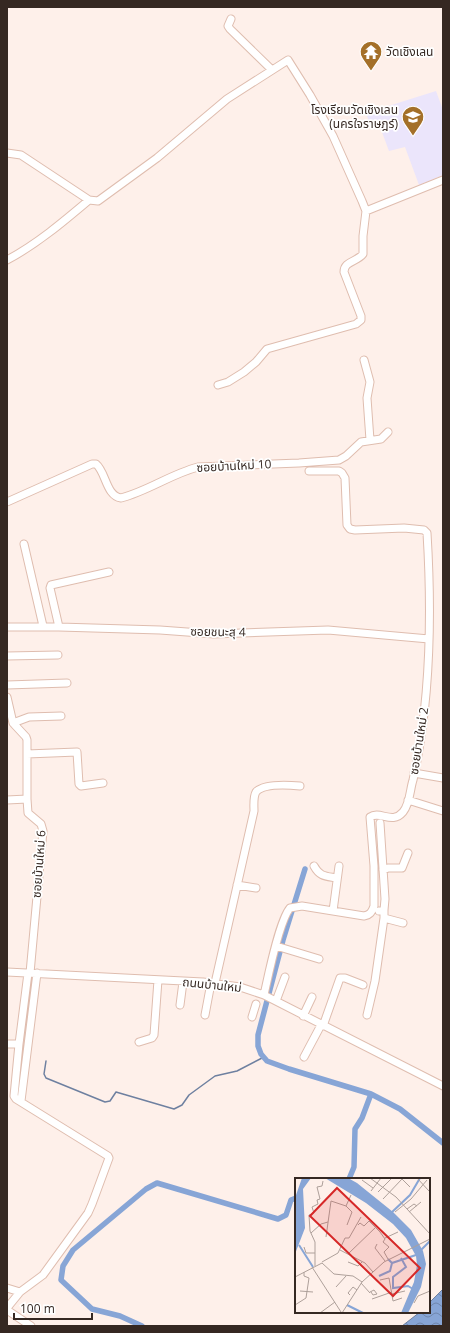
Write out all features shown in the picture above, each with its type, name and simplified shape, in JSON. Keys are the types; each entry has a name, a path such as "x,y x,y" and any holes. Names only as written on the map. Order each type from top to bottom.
{"street":[{"path":"231,19 228,26 230,29 272,70"},
{"path":"7,153 21,155 89,200 95,201 102,199 157,158 227,99 288,60 333,136 366,211 363,236 363,254 356,261 346,265 344,268 344,272 361,316 361,322 267,349 256,362 244,372 228,382 218,385"},
{"path":"366,211 443,180"},
{"path":"7,260 29,248 65,221 89,200"},
{"path":"364,360 370,382 367,398 370,440"},
{"name":"ซอยบ้านใหม่ 10","path":"7,502 92,464 96,464 100,467 106,482 114,495 121,498 153,486 188,469 198,467 339,460 346,456 357,444 370,440 381,439 388,432"},
{"name":"ซอยบ้านใหม่ 2","path":"309,471 339,471 342,473 345,478 347,525 350,529 404,528 424,530 426,532 430,572 429,639 424,709 414,773 408,800 400,815 386,818 376,815 370,817 374,866 374,906 371,913"},
{"path":"24,544 43,626"},
{"path":"58,627 50,588 51,586 109,572"},
{"name":"ซอยชนะสุ 4","path":"7,627 43,626 160,630 214,634 328,630 429,639"},
{"path":"7,656 58,655"},
{"path":"7,685 67,683"},
{"name":"ซอยบ้านใหม่ 6","path":"7,697 8,712 13,724 26,737 27,740 28,814 41,824 43,831 32,973"},
{"path":"13,724 29,717 62,716"},
{"path":"28,754 77,752 79,784 81,786 103,783"},
{"path":"414,773 443,778"},
{"path":"205,1015 254,811 256,792 263,788 279,785 300,786"},
{"path":"7,800 27,799"},
{"path":"408,800 443,811"},
{"path":"368,1015 375,981 384,914 380,823"},
{"path":"383,870 388,868 402,868 408,853"},
{"path":"314,866 320,875 338,878"},
{"path":"333,911 339,866"},
{"path":"237,885 256,888"},
{"path":"252,1017 286,914 290,908 302,906 364,916 371,913 384,914 403,923"},
{"path":"276,946 319,959"},
{"name":"ถนนบ้านใหม่","path":"7,972 213,983 240,987 259,998 276,1001 443,1086"},
{"path":"31,1326 7,1309 20,1292 38,1280 46,1271 88,1213 109,1158 37,1113 22,1099 11,1096 32,973"},
{"path":"22,1099 32,973"},
{"path":"276,1001 285,977"},
{"path":"304,1058 322,1025 340,978 346,978 363,985"},
{"path":"139,1042 152,1038 154,1035 158,980"},
{"path":"180,1005 183,982"},
{"path":"304,1016 312,997"},
{"path":"7,1044 19,1044"},
{"path":"7,1288 20,1292"}],"shaded area":[{"name":"โรงเรียนวัดเชิงเลน (นครใจราษฎร์)","path":"436,91 443,110 443,175 419,185 405,147 389,151 379,124 371,127 366,113"}],"water":[{"path":"443,1289 443,1326 402,1326 419,1313 430,1313 430,1302"}],"waterway":[{"path":"305,869 283,940 258,1035 258,1046 261,1054 267,1061 371,1094 400,1109 443,1143"},
{"path":"46,1061 44,1074 46,1078 105,1102 110,1101 116,1092 174,1109 182,1105 189,1095 215,1076 237,1071 264,1057"},
{"path":"349,1178 354,1167 355,1129 362,1118 371,1094"},
{"path":"142,1326 120,1316 92,1309 61,1280 63,1266 73,1250 146,1189 157,1183 278,1219 286,1215 291,1200 295,1198"}],"place":[{"name":"วัดเชิงเลน","path":"371,72"},
{"name":"โรงเรียนวัดเชิงเลน (นครใจราษฎร์)","path":"413,136"}]}
